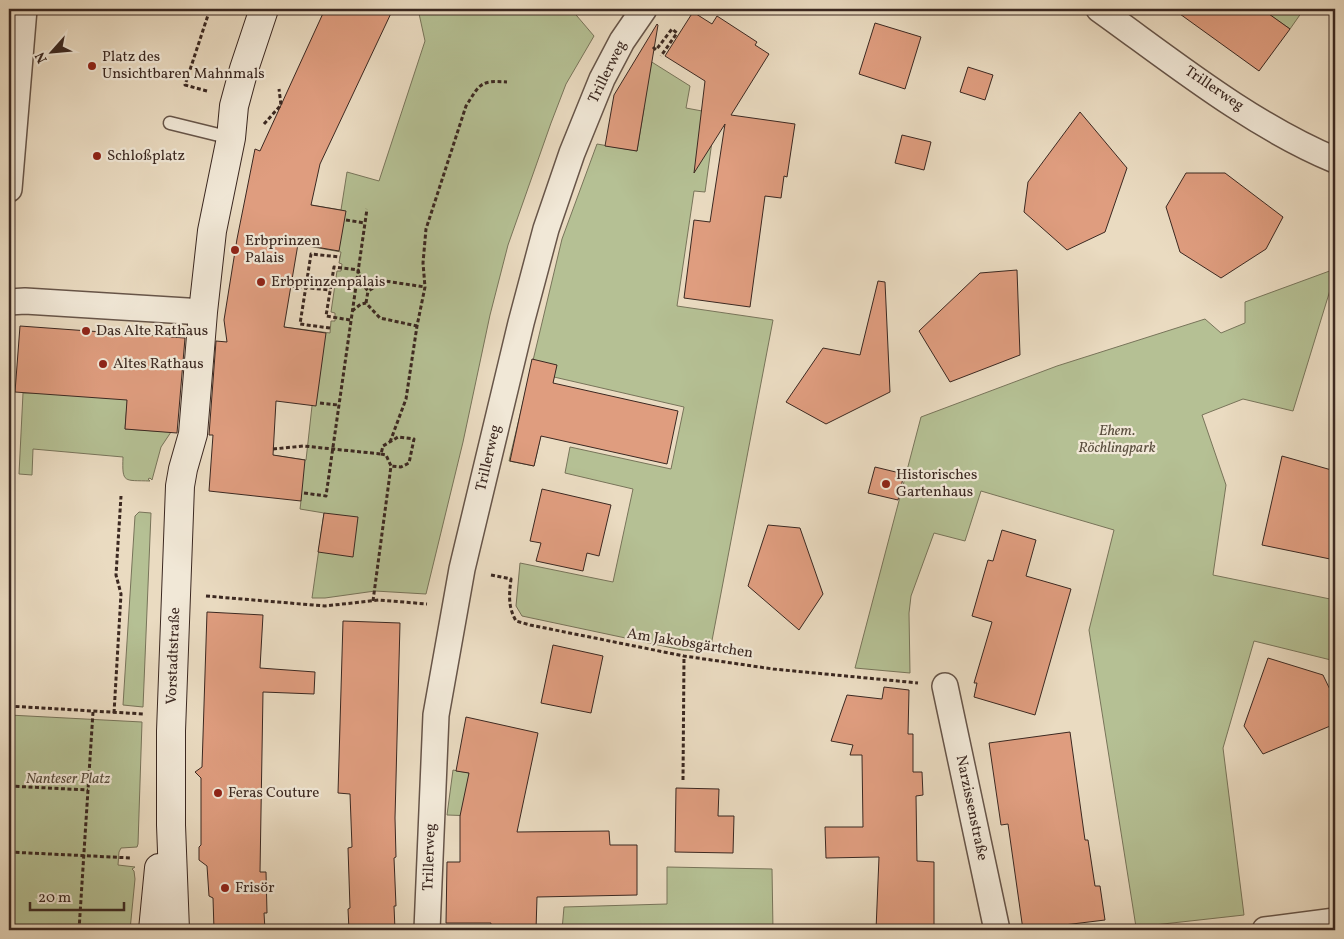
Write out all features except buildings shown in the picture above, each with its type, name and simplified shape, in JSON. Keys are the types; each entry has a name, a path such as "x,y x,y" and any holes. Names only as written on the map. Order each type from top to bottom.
{"main road":[{"path":"194,312 231,138 234,106 264,9"},
{"name":"Vorstadtstraße","path":"175,930 171,826 174,655 180,486 193,434 194,312"},
{"name":"Vorstadtstraße","path":"153,930 159,863 171,826"}],"street":[{"path":"9,189 24,9"},
{"name":"Trillerweg","path":"427,930 436,715 462,569 521,323 546,229 572,153 602,79 622,41 644,9"},
{"name":"Trillerweg","path":"1099,9 1223,97 1283,134 1335,160"},
{"path":"9,302 25,301 194,312"},
{"name":"Narzissenstraße","path":"935,685 997,930"},
{"path":"1265,930 1335,921"}],"lane":[{"path":"170,123 231,138"}],"path":[{"path":"199,89 185,85 210,9"},
{"path":"657,38 652,46 656,50 672,29 677,33 661,56"},
{"path":"390,442 406,399 424,287 422,263 426,229 466,106 477,89 488,81 507,82"},
{"path":"262,126 281,105 279,89"},
{"path":"304,493 326,496 367,209"},
{"path":"346,220 365,223"},
{"path":"330,328 300,324 311,254 340,257"},
{"path":"350,320 326,316 330,290 334,267 358,270"},
{"path":"358,270 363,285 368,291 366,303"},
{"path":"368,291 385,281 424,287"},
{"path":"291,286 330,290"},
{"path":"366,303 380,318 388,318 417,326"},
{"path":"351,311 366,303"},
{"path":"320,403 338,406"},
{"path":"382,454 383,446 398,437 414,439 409,463 401,468 391,466"},
{"path":"273,449 304,446 386,455 391,466 373,600"},
{"path":"114,713 121,594 116,575 121,496"},
{"name":"Am Jakobsgärtchen","path":"483,573 511,579 509,598 511,612 516,621 530,626 684,656 773,669 935,685"},
{"path":"199,596 325,606 373,600 427,604"},
{"path":"683,780 684,656"},
{"path":"9,706 142,714"},
{"path":"79,930 93,712"},
{"path":"9,786 88,790"},
{"path":"9,852 119,858"}],"green space":[{"path":"418,9 571,9 594,36 566,84 508,245 490,315 463,442 426,594 375,591 312,598 324,513 300,509 301,501 272,455 306,460 312,406 284,327 330,333 331,321 335,321 335,313 331,312 337,271 341,271 342,264 339,263 341,252 302,245 311,205 341,210 347,172 379,181 425,41"},
{"path":"1271,9 1304,9 1290,29 1270,15"},
{"path":"639,54 690,86 686,108 702,111 713,134 705,192 694,191 677,306 773,320 710,651 682,650 522,616 516,606 520,563 613,582 633,489 565,473 570,447 671,469 684,407 554,377 534,466 509,461 562,239 597,144 637,151 644,108 613,103"},
{"name":"Ehem. Röchlingpark","path":"1335,269 1293,411 1243,399 1202,415 1226,485 1213,575 1335,600 1335,661 1254,641 1223,748 1244,915 1136,927 1089,630 1114,530 981,491 965,541 934,533 911,596 909,613 910,673 855,668 921,417 1057,366 1205,319 1221,333 1245,323 1245,302"},
{"path":"23,393 128,393 125,429 171,432 161,447 152,480 150,478 148,479 150,481 126,479 123,472 123,457 33,449 32,475 19,474"},
{"path":"139,512 151,513 143,707 123,705 135,516"},
{"name":"Nanteser Platz","path":"9,715 142,722 138,844 137,847 121,848 118,865 135,867 132,869 135,879 130,930 9,930"},
{"path":"453,770 469,773 475,816 447,815"},
{"path":"667,867 772,869 773,930 562,930 564,907 667,904"}],"place":[{"name":"Platz des Unsichtbaren Mahnmals","path":"92,66"},
{"name":"Schloßplatz","path":"97,156"},
{"name":"Erbprinzen Palais","path":"235,250"},
{"name":"Erbprinzenpalais","path":"261,282"},
{"name":"Das Alte Rathaus","path":"86,331"},
{"name":"Altes Rathaus","path":"103,364"},
{"name":"Historisches Gartenhaus","path":"886,484"},
{"name":"Feras Couture","path":"218,793"},
{"name":"Frisör","path":"225,888"}]}
